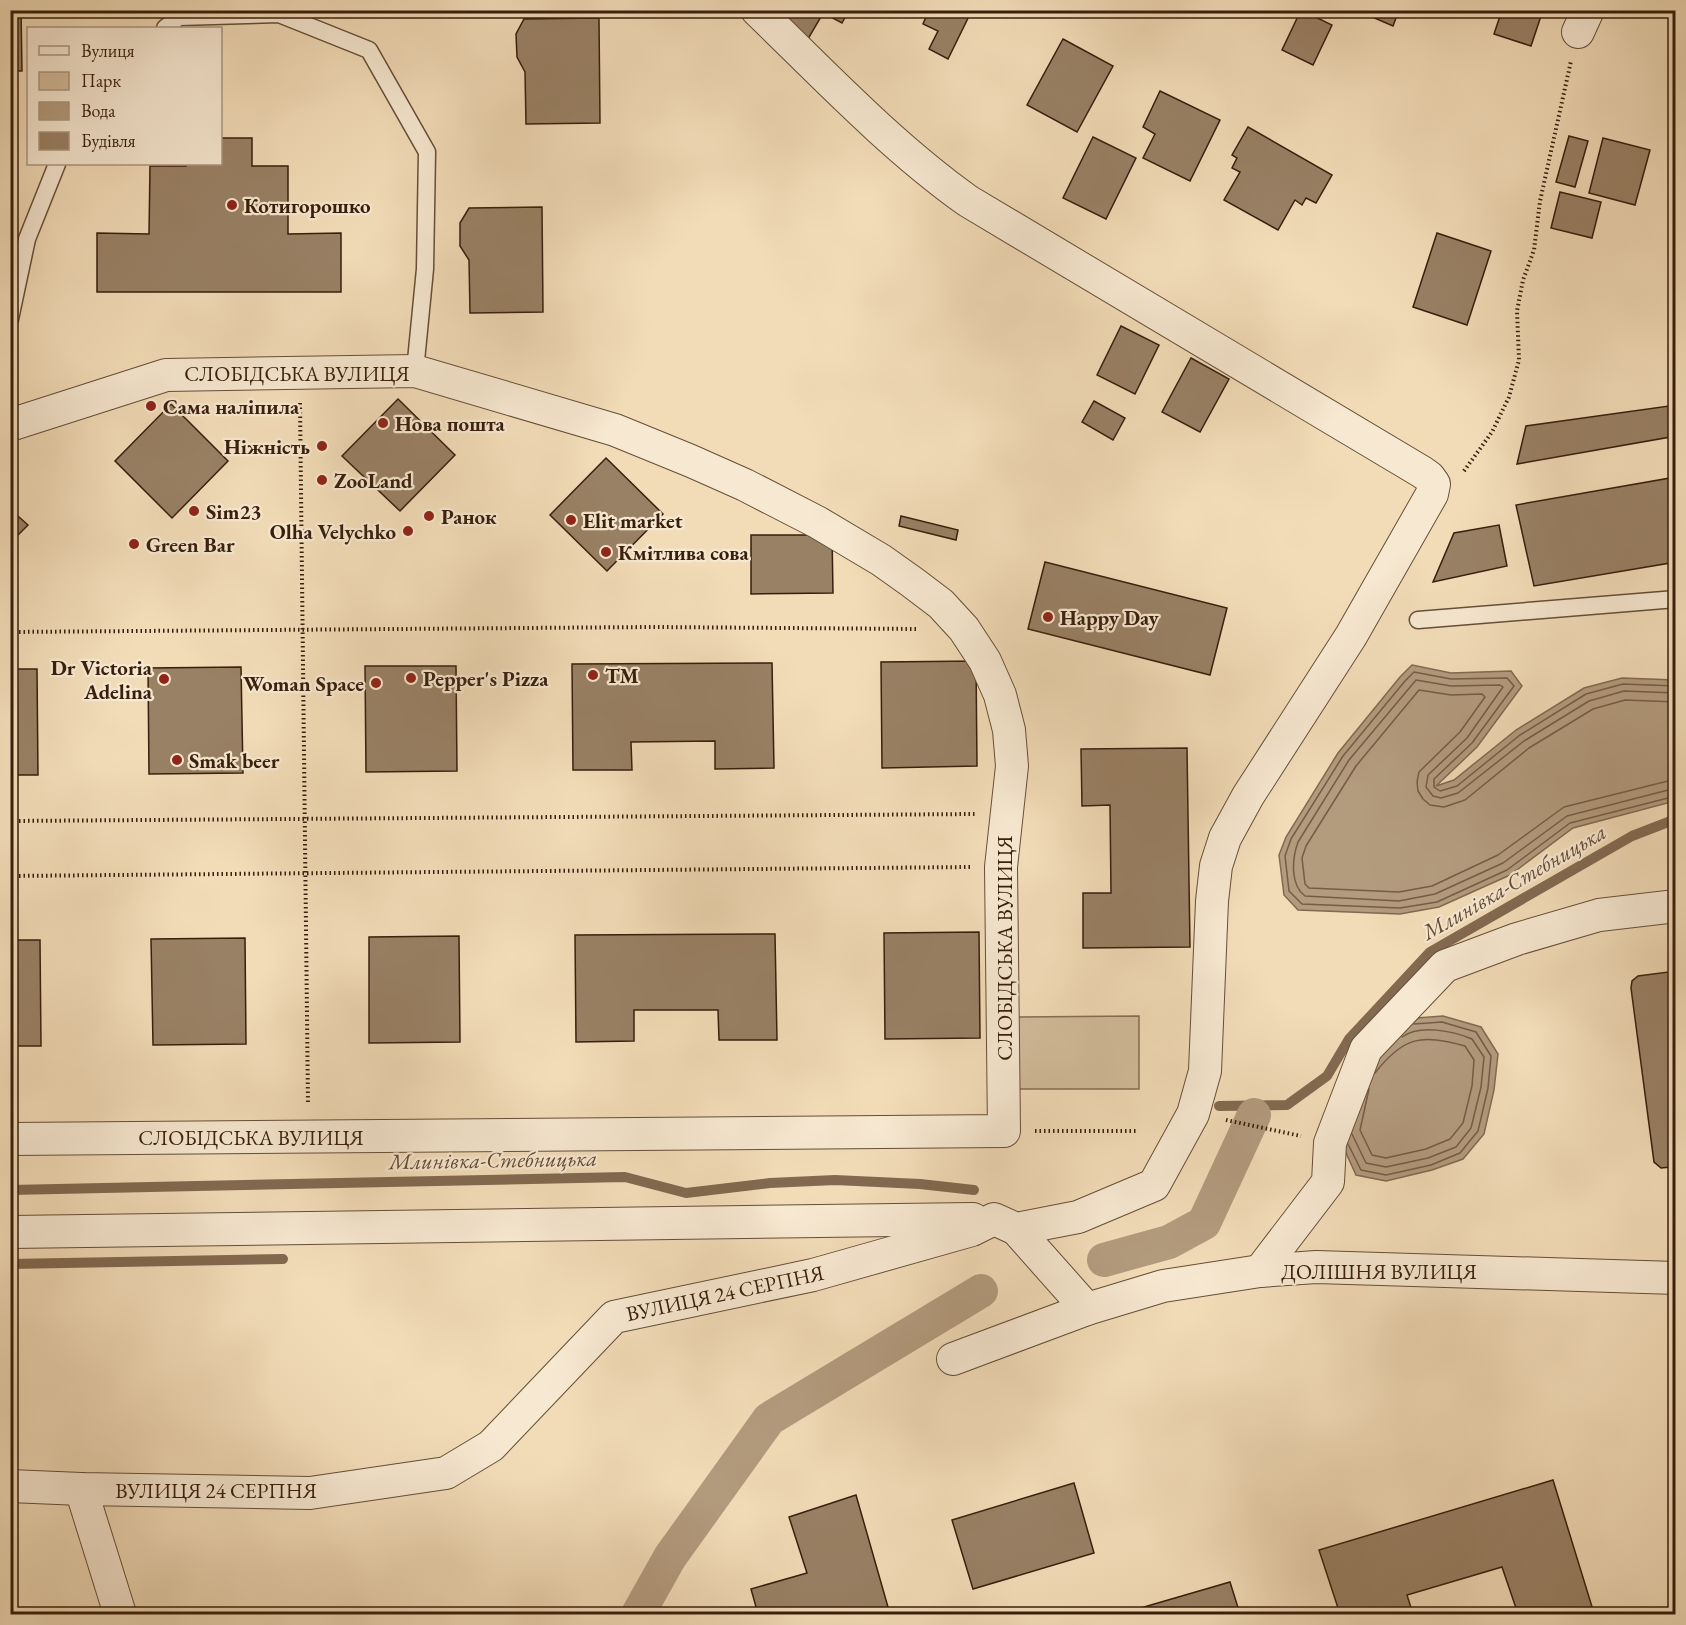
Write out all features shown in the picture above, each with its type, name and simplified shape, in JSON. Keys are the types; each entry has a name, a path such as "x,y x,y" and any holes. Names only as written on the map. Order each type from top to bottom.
{"street":[{"path":"757,10 894,142 933,176 968,201 1422,472 1434,484"},
{"name":"СЛОБІДСЬКА ВУЛИЦЯ","path":"10,425 166,375 415,371 615,430 745,485 817,522 881,560 940,604 964,629 986,661 1000,694 1009,730 1012,766 1001,867 1004,1131 10,1139"},
{"name":"ВУЛИЦЯ 24 СЕРПНЯ","path":"10,1486 310,1494 446,1473 491,1446 614,1317 813,1275 972,1230 1005,1224 1078,1217 1154,1185 1193,1114 1205,1071 1212,901 1216,866 1225,838 1248,796 1381,586 1432,494 1434,484"},
{"path":"1260,1271 1328,1182 1330,1143 1366,1049 1445,966 1517,939 1599,915 1676,906"},
{"path":"10,1232 1005,1224 1087,1309"},
{"name":"ДОЛІШНЯ ВУЛИЦЯ","path":"953,1359 1087,1309 1163,1286 1260,1271 1316,1267 1676,1278"},
{"path":"81,1489 120,1614"}],"lane":[{"path":"166,27 179,18 279,14 369,50 427,152 425,269 415,371"},
{"path":"10,319 27,239 57,165"},
{"path":"1418,620 1676,599"}],"path":[{"path":"1434,484 1453,480 1466,469 1492,432 1509,397 1519,360 1517,311 1523,280 1534,250 1540,201 1583,22"},
{"path":"300,373 309,1137"},
{"path":"10,632 640,627 964,629"},
{"path":"10,821 1007,813"},
{"path":"10,876 1001,867"},
{"path":"1234,1121 1330,1143"},
{"path":"1004,1131 1136,1131"}],"green space":[{"path":"1139,1016 1139,1089 1018,1089 1017,1017"}],"water":[{"path":"1412,665 1451,673 1511,671 1522,686 1477,747 1436,786 1454,780 1516,730 1584,688 1622,678 1675,680 1675,801 1573,828 1510,875 1439,907 1400,914 1298,910 1284,895 1279,855 1286,837 1338,753"},
{"path":"1443,1016 1481,1027 1498,1054 1494,1090 1484,1134 1463,1159 1432,1170 1386,1181 1356,1175 1337,1133 1351,1068 1403,1019"}],"building":[{"path":"10,10 21,10 22,71 10,71"},
{"path":"768,10 825,10 808,39"},
{"path":"827,10 849,10 842,23 825,14"},
{"path":"929,10 972,10 948,59 929,49 938,31 923,24"},
{"path":"1301,10 1332,25 1313,65 1282,50"},
{"path":"1356,10 1399,10 1393,26"},
{"path":"1502,10 1543,10 1531,46 1494,34"},
{"path":"599,18 600,123 526,124 525,72 517,57 516,34 524,19"},
{"path":"1063,39 1113,66 1077,132 1027,105"},
{"path":"1160,91 1220,120 1190,181 1143,158 1155,134 1143,127"},
{"path":"1248,127 1332,175 1316,203 1306,198 1302,205 1295,200 1278,230 1224,200 1240,172 1232,168 1237,158 1232,155"},
{"path":"1569,136 1588,141 1575,187 1556,182"},
{"path":"1093,137 1136,158 1106,219 1063,198"},
{"path":"222,138 252,138 252,166 288,166 288,234 341,233 341,292 97,292 97,233 149,234 150,166 222,165"},
{"path":"1603,138 1650,150 1635,205 1589,193"},
{"path":"1560,192 1601,202 1592,238 1551,228"},
{"path":"542,207 543,312 470,313 469,260 460,246 460,223 469,208"},
{"path":"1437,233 1491,251 1467,325 1413,307"},
{"path":"1121,326 1159,345 1135,394 1097,375"},
{"path":"1191,358 1229,379 1200,432 1162,412"},
{"path":"398,399 455,455 400,511 342,456"},
{"path":"1094,401 1125,418 1113,440 1082,422"},
{"path":"171,404 228,461 172,518 115,461"},
{"path":"1676,405 1676,436 1517,464 1526,426"},
{"path":"606,458 663,514 607,571 550,515"},
{"path":"1676,477 1676,562 1534,586 1516,505"},
{"path":"10,509 28,525 10,543"},
{"path":"901,516 958,530 956,540 899,526"},
{"path":"1499,525 1507,566 1433,582 1454,533"},
{"path":"751,535 832,535 833,593 751,594"},
{"path":"1045,562 1227,608 1210,675 1028,629"},
{"path":"976,661 977,766 882,768 881,662"},
{"path":"772,663 774,768 715,769 715,741 631,742 632,770 573,770 572,664"},
{"path":"365,666 456,666 457,771 366,772"},
{"path":"241,667 243,773 149,774 148,668"},
{"path":"10,669 37,669 38,775 10,775"},
{"path":"1187,748 1190,947 1083,948 1083,893 1111,893 1110,805 1082,806 1081,749"},
{"path":"979,932 980,1038 885,1039 884,933"},
{"path":"775,934 777,1040 719,1040 718,1010 634,1010 634,1041 576,1042 575,935"},
{"path":"459,936 460,1042 369,1043 369,937"},
{"path":"245,938 246,1044 153,1045 151,939"},
{"path":"10,940 40,940 41,1046 10,1046"},
{"path":"1676,971 1676,1172 1671,1167 1661,1168 1654,1162 1631,988 1632,981 1638,976"},
{"path":"1553,1480 1593,1610 1579,1614 1518,1614 1502,1567 1407,1595 1413,1614 1340,1614 1319,1550"},
{"path":"1074,1483 1094,1553 973,1589 952,1520"},
{"path":"856,1495 890,1614 758,1614 751,1589 807,1573 789,1517"},
{"path":"1230,1582 1240,1614 1120,1614"}],"waterway":[{"name":"Млинівка-Стебницька","path":"1219,1106 1287,1105 1327,1076 1349,1039 1430,952 1632,836 1676,819"},
{"path":"1104,1260 1169,1242 1204,1223 1254,1115"},
{"name":"Млинівка-Стебницька","path":"10,1190 625,1177 686,1193 770,1183 835,1180 920,1184 974,1190"},
{"path":"10,1264 283,1259"},
{"path":"638,1614 670,1557 769,1419 981,1291"}],"place":[{"name":"Котигорошко","path":"232,205"},
{"name":"Сама наліпила","path":"151,406"},
{"name":"Нова пошта","path":"383,423"},
{"name":"Ніжність","path":"322,446"},
{"name":"ZooLand","path":"322,480"},
{"name":"Sim23","path":"194,511"},
{"name":"Ранок","path":"429,516"},
{"name":"Elit market","path":"571,520"},
{"name":"Olha Velychko","path":"408,531"},
{"name":"Green Bar","path":"134,544"},
{"name":"Кмітлива сова","path":"606,552"},
{"name":"Happy Day","path":"1048,617"},
{"name":"TM","path":"593,675"},
{"name":"Pepper's Pizza","path":"411,678"},
{"name":"Dr Victoria Adelina","path":"164,679"},
{"name":"Woman Space","path":"376,683"},
{"name":"Smak beer","path":"177,760"}]}
